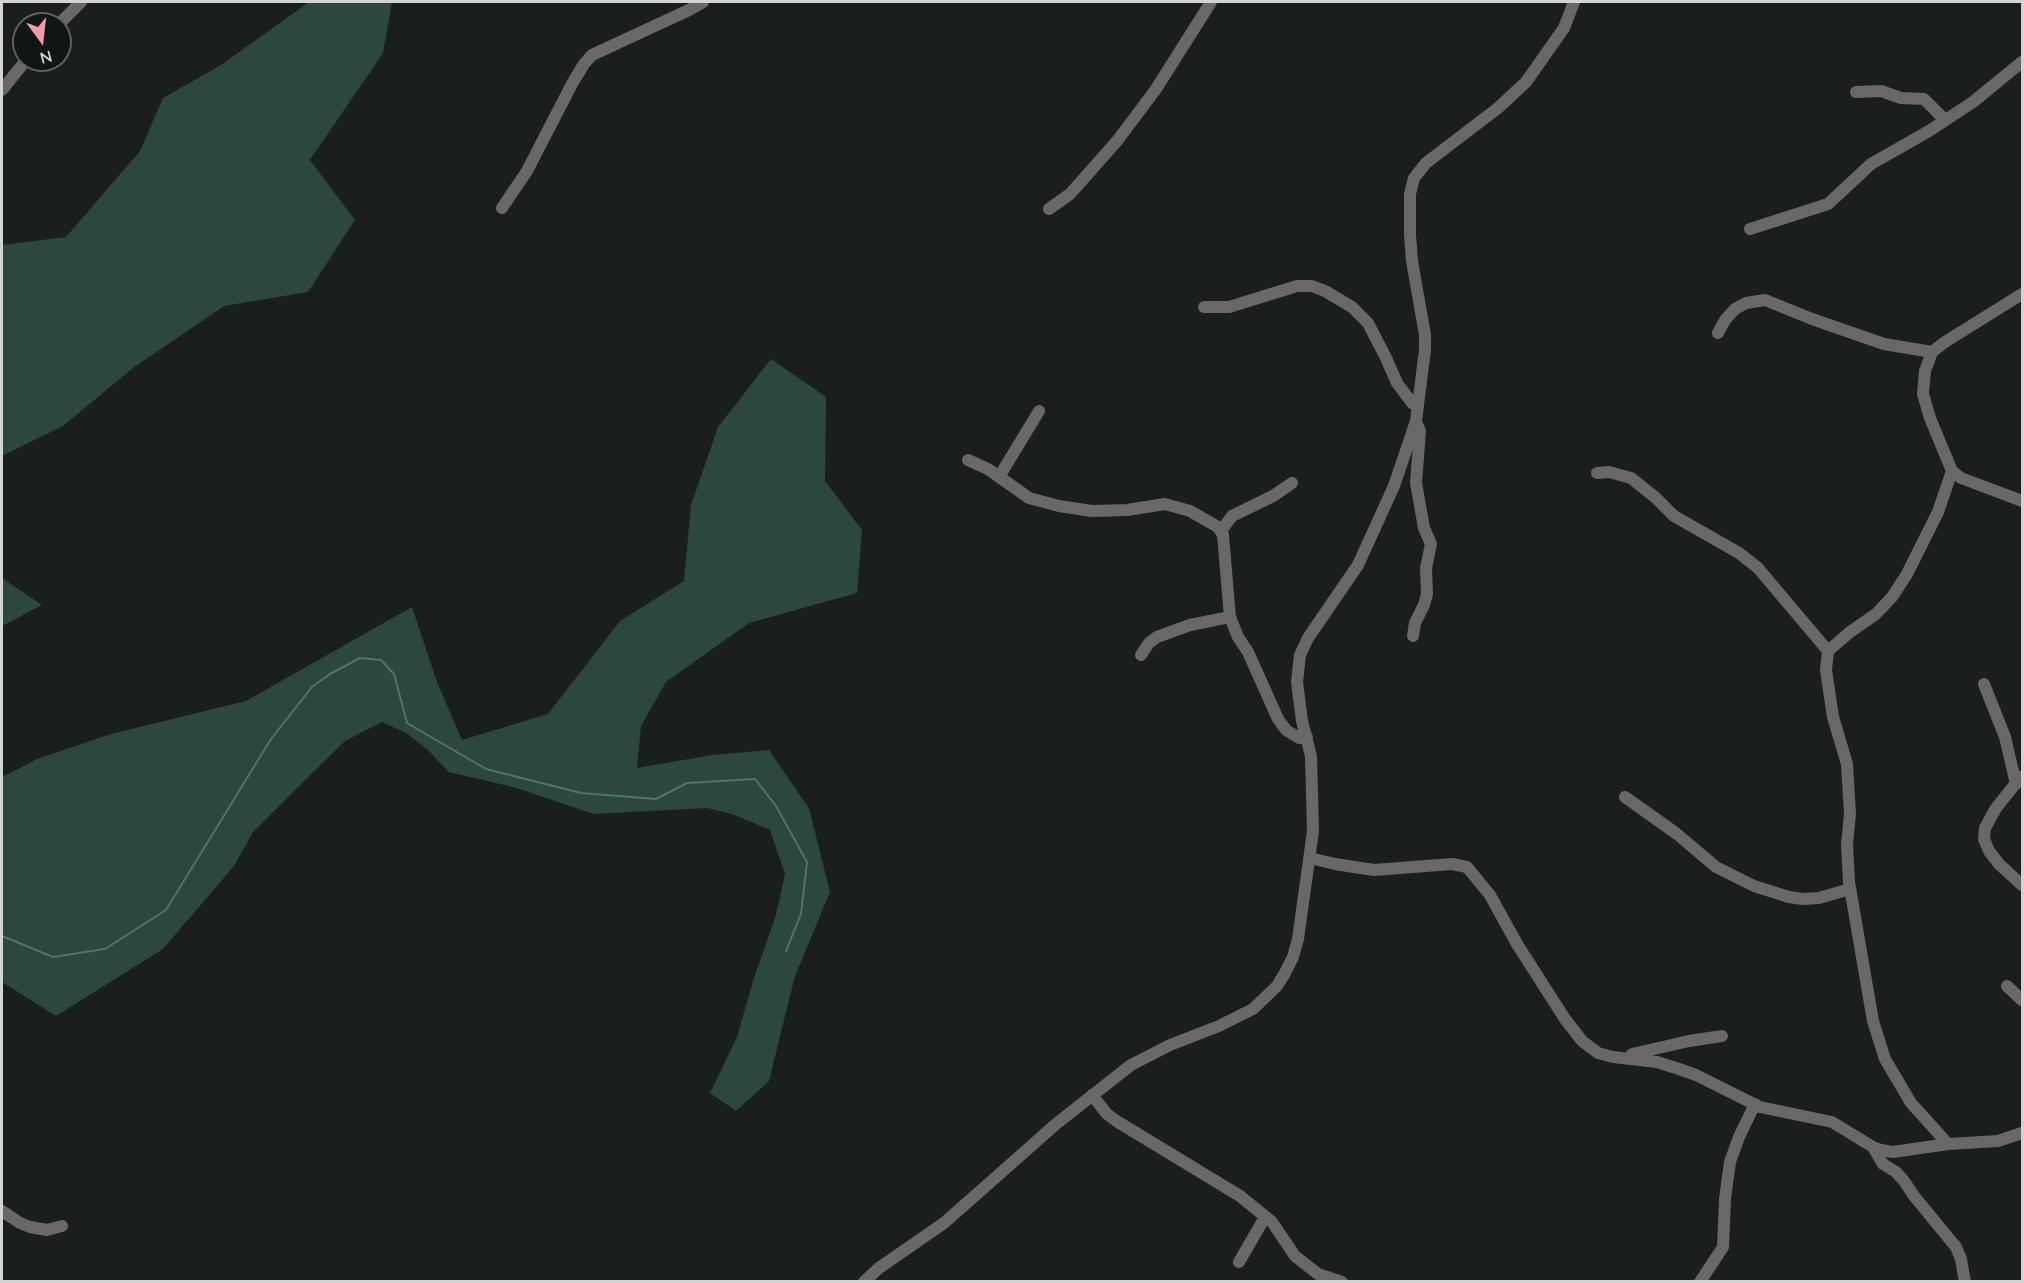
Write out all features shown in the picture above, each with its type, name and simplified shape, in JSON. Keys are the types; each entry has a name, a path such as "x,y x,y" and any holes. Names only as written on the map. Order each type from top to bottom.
{"street":[{"path":"502,208 526,171 573,82 592,55 703,2"},
{"path":"1049,209 1070,195 1117,141 1156,88 1211,2"},
{"path":"864,1281 944,1223 1056,1124 1131,1065 1150,1054 1246,1014 1277,986 1293,957 1298,939 1310,858 1313,806 1311,756 1302,721 1298,691 1300,655 1308,638 1358,565 1394,486 1416,421 1425,335 1412,261 1408,212 1414,178 1426,163 1498,108 1526,82 1564,28 1574,2"},
{"path":"1750,230 1828,204 1871,165 1973,102 2022,62"},
{"path":"2,90 16,72"},
{"path":"1856,92 1881,91 1901,98 1924,99 1945,120"},
{"path":"1204,308 1229,308 1297,286 1312,286 1325,291 1352,308 1368,323 1397,383 1412,403 1418,395"},
{"path":"2022,294 1932,352 1925,371 1923,394 1953,471 1961,478 2022,501"},
{"path":"1718,333 1725,320 1735,309 1746,303 1765,300 1884,344 1932,352"},
{"path":"999,477 1039,411"},
{"path":"1413,636 1415,623 1427,594 1426,568 1431,544 1424,528 1416,483 1420,431 1416,421"},
{"path":"968,460 988,469 1029,498 1092,511 1127,510 1165,504 1190,511 1218,527 1223,535 1230,617 1238,637 1248,652 1278,719 1292,734 1299,738 1307,737"},
{"path":"1948,1144 1911,1102 1885,1059 1873,1021 1850,889 1847,844 1850,814 1847,764 1826,681 1828,651 1876,614 1892,597 1907,574 1938,512 1953,471"},
{"path":"1597,473 1609,472 1631,478 1674,516 1739,553 1758,568 1828,651"},
{"path":"1221,531 1232,516 1273,496 1292,483"},
{"path":"1141,655 1149,643 1157,637 1190,625 1230,617"},
{"path":"1984,684 2006,736 2018,780 1985,828 1984,838 1989,851 1999,864 2022,885"},
{"path":"1625,797 1677,834 1716,867 1754,886 1803,899 1819,898 1850,889"},
{"path":"1310,858 1374,870 1452,864 1467,867 1490,895 1549,994 1582,1041 1598,1053 1657,1062 1676,1068 1696,1075 1755,1104 1832,1122 1873,1147 1893,1152 1948,1144 1998,1141 2022,1133"},
{"path":"2007,986 2022,1000"},
{"path":"1619,1057 1722,1036"},
{"path":"1092,1095 1107,1114 1118,1122 1240,1196 1272,1222 1295,1256 1318,1274 1342,1281"},
{"path":"1700,1281 1723,1247 1725,1199 1730,1162 1755,1104"},
{"path":"1873,1147 1884,1164 1896,1172 1956,1247 1965,1281"},
{"path":"2,1211 30,1227 46,1230 63,1226"},
{"path":"1239,1262 1265,1217"}],"green space":[{"path":"309,2 392,2 383,53 310,160 355,220 308,292 224,306 133,368 63,426 2,456 2,245 66,237 140,151 163,98 221,65"},
{"path":"771,359 826,397 825,481 862,530 857,593 749,623 666,682 641,726 637,768 712,755 769,750 809,808 830,892 795,976 769,1081 736,1111 710,1093 737,1037 753,981 776,915 785,874 770,830 735,815 707,808 593,814 517,788 449,772 428,750 406,733 382,722 345,741 253,832 234,866 163,949 56,1016 2,982 2,777 37,759 111,734 246,701 412,607 437,682 462,740 548,714 620,621 684,581 691,505 718,427"},
{"path":"2,578 42,605 2,626"}],"waterway":[{"path":"2,936 53,957 105,949 166,910 271,739 312,687 330,674 360,658 381,660 394,674 407,723 486,769 581,793 656,799 687,783 755,779 776,806 807,862 801,914 786,951"}]}
